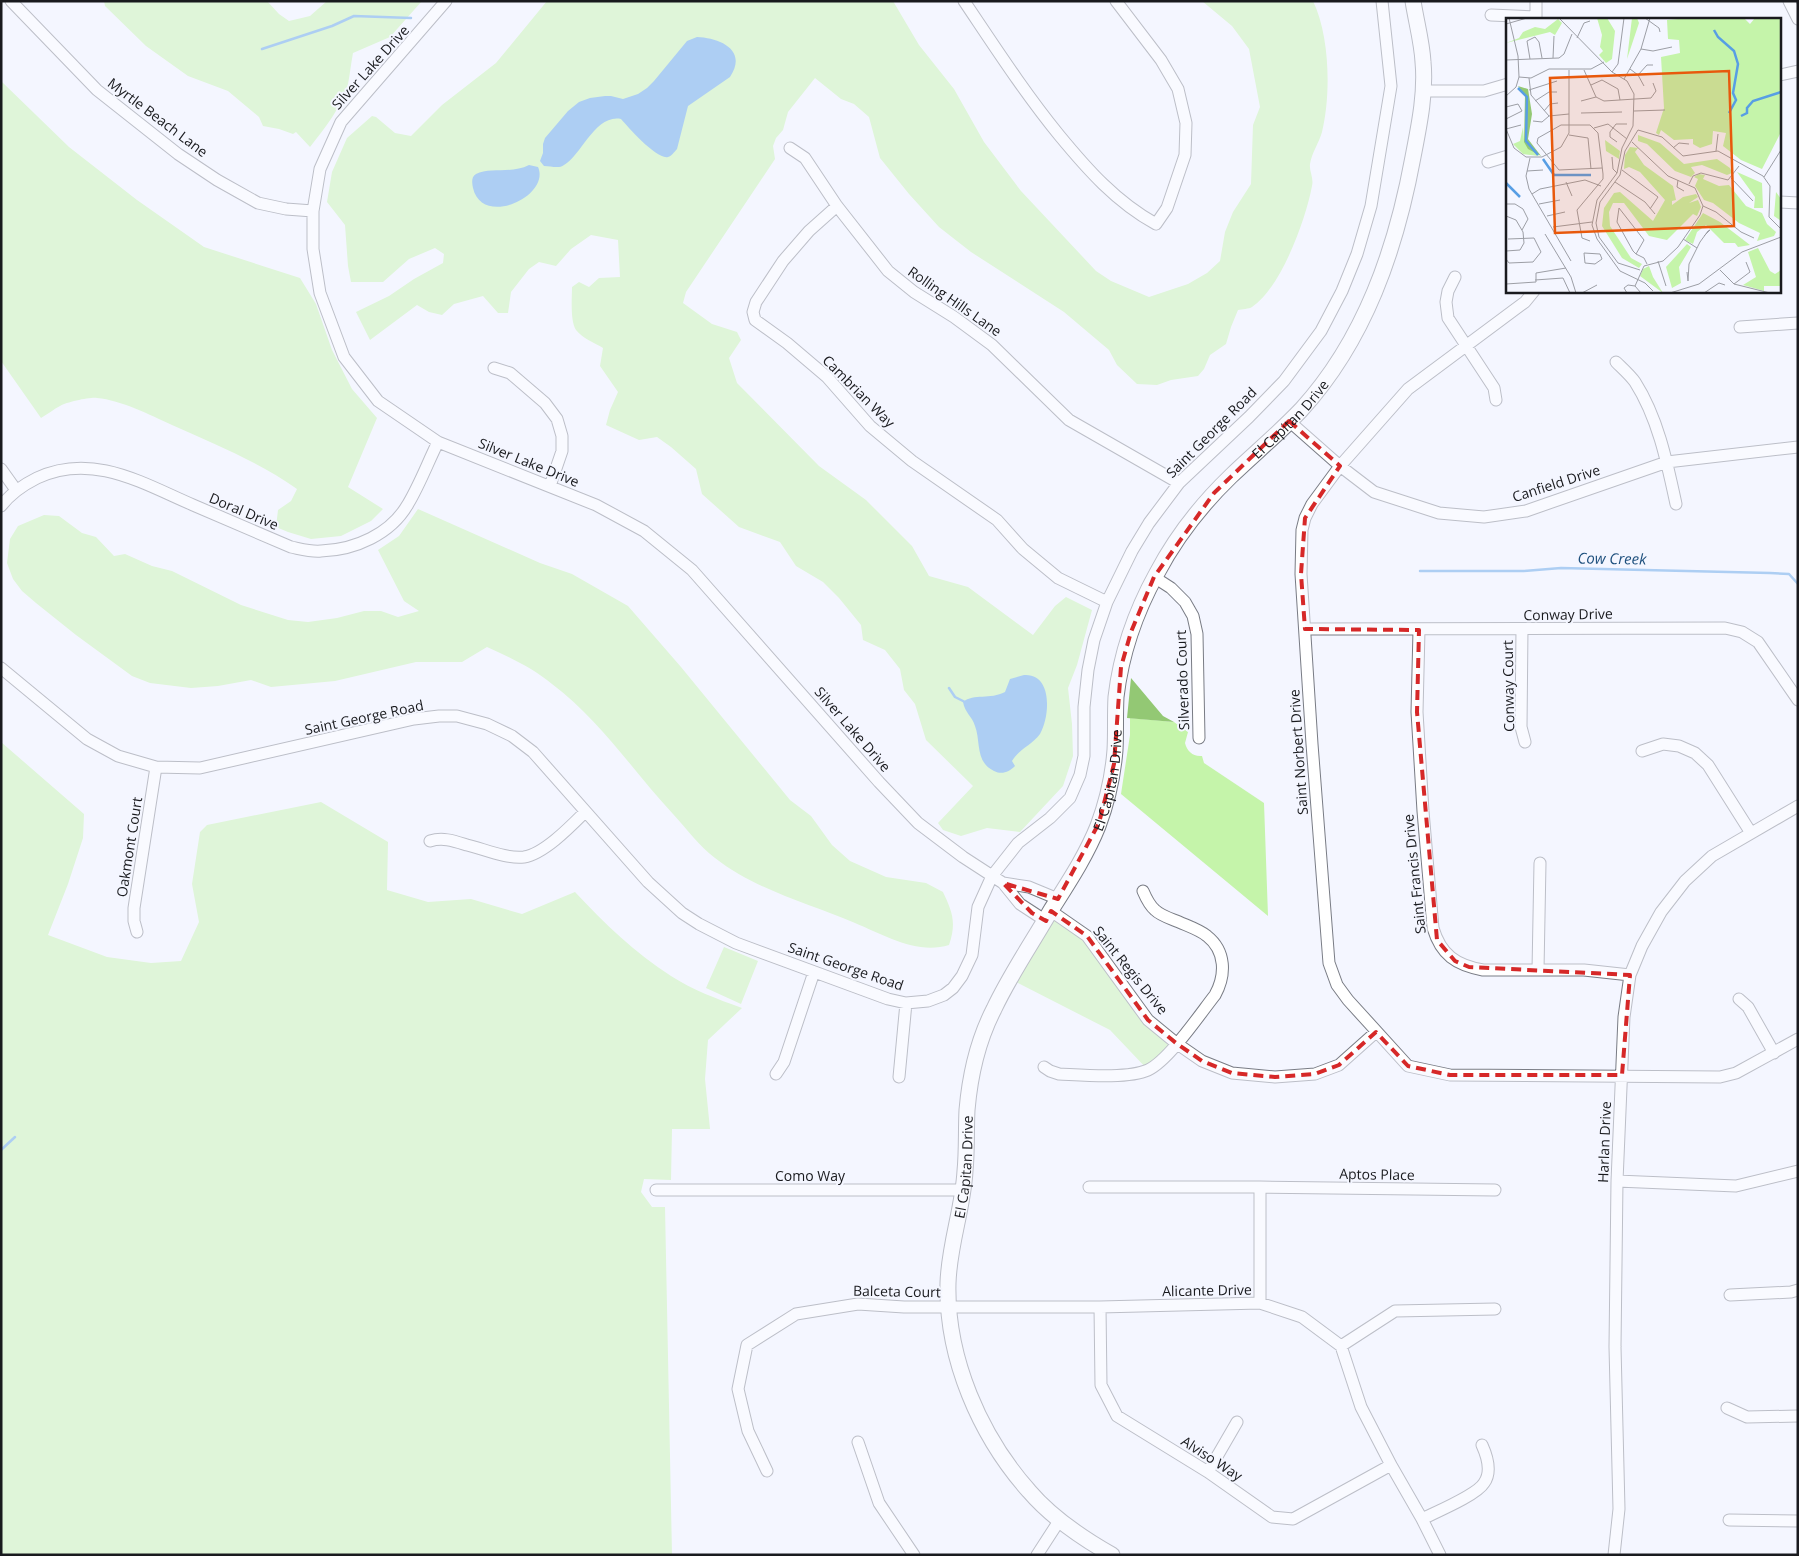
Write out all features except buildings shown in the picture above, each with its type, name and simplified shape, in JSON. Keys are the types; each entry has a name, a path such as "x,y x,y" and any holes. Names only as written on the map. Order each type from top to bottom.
{"street":[{"name":"Myrtle Beach Lane","path":"11,1 97,90 178,154 217,180 258,203 286,209 313,211"},
{"name":"Silver Lake Drive","path":"446,1 341,122 320,170 313,211 313,249 320,293 344,357 378,401 438,442 596,505 644,531 692,570 879,782 918,823 1004,883"},
{"path":"964,1 1035,106 1084,166 1112,194 1142,217 1156,224 1167,208 1185,155 1186,123 1178,89 1161,60 1116,1"},
{"name":"Saint George Road","path":"1,668 87,739 118,756 156,767 200,768 414,719 457,716 487,724 524,744 545,765 648,882 682,913 699,924 736,943 888,999 906,1003 928,1001 944,995 953,988 962,976 972,956 978,908 992,876 1018,843 1050,818 1070,798 1080,775 1084,756 1084,706 1094,640 1107,602 1132,551 1179,483 1284,381 1320,331 1342,291 1357,254 1371,206 1392,86 1382,1"},
{"name":"El Capitan Drive","path":"1112,1555 1059,1521 1030,1492 1008,1464 988,1433 970,1396 958,1362 952,1333 948,1281 951,1249 963,1190 970,1086 982,1038 994,1009 1092,841 1105,804 1114,764 1116,698 1121,667 1131,632 1154,577 1178,540 1214,493 1289,421 1321,387 1343,356 1366,314 1387,262 1396,231 1410,175 1423,91 1424,59 1413,1"},
{"path":"1491,15 1536,18 1536,1"},
{"path":"1789,1 1798,19"},
{"path":"1782,75 1798,71"},
{"path":"1423,91 1484,91 1506,85"},
{"name":"Rolling Hills Lane","path":"790,148 806,158 836,206 888,271 914,292 992,345 1069,420 1179,483"},
{"path":"1488,162 1506,157"},
{"path":"1782,202 1798,202"},
{"name":"Cambrian Way","path":"836,206 809,231 783,261 756,302 753,312 755,320 787,343 827,377 870,426 912,461 997,520 1023,549 1058,578 1107,602"},
{"path":"1455,277 1448,291 1446,302 1448,318 1494,388 1496,400"},
{"name":"Saint Norbert Drive","path":"1533,292 1525,302 1408,389 1340,466 1312,504 1305,518 1302,530 1301,574 1329,964 1337,985 1376,1032 1408,1066 1450,1075 1720,1077 1736,1073 1798,1039"},
{"path":"1740,327 1798,323"},
{"path":"1616,362 1634,381 1652,416 1667,462 1676,504"},
{"path":"494,368 510,373 545,403 557,420 562,436 562,451 550,486"},
{"name":"Canfield Drive","path":"1289,421 1340,466 1374,492 1440,513 1484,517 1526,511 1667,462 1798,447"},
{"name":"Doral Drive","path":"1,506 16,490 42,476 61,469 94,468 127,476 291,547 319,552 340,549 361,544 379,534 394,522 408,505 438,442"},
{"path":"1,469 16,490"},
{"path":"1292,516 1305,518"},
{"name":"Silverado Court","path":"1154,577 1171,588 1185,602 1193,616 1197,634 1199,738"},
{"name":"Conway Drive","path":"1305,629 1725,628 1742,632 1758,642 1798,700"},
{"name":"Conway Court","path":"1522,629 1521,727 1525,742"},
{"name":"Saint Francis Drive","path":"1419,630 1417,712 1432,928 1437,940 1450,957 1469,968 1484,970 1584,970 1630,975"},
{"path":"1642,750 1663,744 1679,746 1695,753 1708,765 1751,833"},
{"name":"Oakmont Court","path":"137,932 134,908 156,767"},
{"name":"Harlan Drive","path":"1614,1555 1620,1509 1615,1347 1617,1181 1624,1016 1630,975 1642,946 1661,912 1685,881 1712,856 1798,806"},
{"path":"430,841 438,839 449,840 502,855 523,857 544,848 585,812"},
{"path":"1538,970 1540,863"},
{"path":"1004,883 1029,887 1052,910"},
{"path":"1004,883 1020,904 1052,910"},
{"path":"1044,1067 1059,1074 1128,1075 1148,1070 1163,1060 1215,995 1222,982 1223,970 1221,955 1215,944 1206,935 1157,912 1149,903 1143,891"},
{"name":"Saint Regis Drive","path":"1052,910 1087,936 1148,1020 1202,1061 1232,1073 1275,1077 1314,1074 1339,1065 1376,1032"},
{"path":"776,1074 784,1062 814,972"},
{"path":"1739,999 1748,1007 1774,1053"},
{"path":"899,1078 906,1003"},
{"path":"1617,1181 1736,1186 1798,1171"},
{"name":"Aptos Place","path":"1089,1187 1495,1190"},
{"path":"1260,1187 1260,1303"},
{"name":"Como Way","path":"656,1190 963,1190"},
{"path":"1730,1296 1798,1290"},
{"name":"Alicante Drive","path":"949,1307 1100,1307 1260,1303 1302,1317 1342,1346"},
{"name":"Balceta Court","path":"767,1471 748,1431 738,1389 747,1345 796,1314 858,1304 949,1307"},
{"name":"Alviso Way","path":"1100,1307 1101,1385 1117,1416 1208,1472 1272,1517 1293,1519 1391,1465"},
{"path":"1440,1555 1361,1407 1342,1346 1395,1311 1495,1310"},
{"path":"1727,1408 1746,1417 1798,1416"},
{"path":"1208,1472 1238,1422"},
{"path":"858,1442 879,1503 914,1555"},
{"path":"1422,1519 1475,1492 1484,1483 1488,1471 1487,1456 1482,1445"},
{"path":"1729,1520 1798,1521"},
{"path":"1037,1555 1059,1521"}],"highlighted area":[{"path":"1289,421 1340,466 1305,518 1301,574 1305,629 1419,630 1417,712 1437,940 1455,961 1469,967 1630,975 1622,1075 1450,1075 1408,1066 1376,1032 1339,1065 1315,1074 1275,1077 1232,1073 1202,1061 1148,1020 1087,936 1051,911 1046,921 1032,913 1003,883 1058,899 1099,823 1114,764 1121,667 1131,632 1154,577 1214,493"}],"green space":[{"path":"104,1 267,1 279,14 289,21 310,16 327,1 422,1 390,37 353,53 345,93 327,125 310,147 296,132 293,134 263,126 259,117 228,91 188,76 146,46 105,6"},
{"path":"547,1 893,1 919,45 954,89 984,142 1021,191 1096,271 1111,281 1149,297 1188,284 1207,273 1220,261 1225,232 1233,212 1251,184 1253,125 1260,107 1249,49 1232,26 1202,1 1313,1 1323,31 1328,84 1322,132 1310,164 1312,183 1309,200 1291,252 1273,285 1263,298 1252,307 1238,310 1226,344 1210,355 1204,369 1198,376 1171,380 1157,385 1137,384 1117,365 1109,350 1064,312 971,252 939,227 880,158 869,117 854,104 841,99 815,78 788,112 783,130 776,138 773,146 775,159 686,292 683,303 712,324 737,332 741,340 729,358 737,383 819,466 866,500 912,546 929,576 968,587 1033,635 1055,606 1066,597 1092,610 1077,665 1068,688 1073,756 1063,786 1020,832 987,828 961,836 943,830 938,823 973,786 926,740 915,704 904,690 900,669 885,650 863,640 861,625 839,598 823,582 796,566 780,542 739,527 702,494 696,469 671,447 657,437 639,440 606,425 618,392 600,366 603,348 582,335 574,326 572,287 579,282 589,287 599,278 620,277 618,240 591,235 571,249 556,266 539,262 529,269 511,292 508,313 498,313 483,296 454,304 442,315 429,312 417,305 370,340 356,312 389,296 443,263 444,254 435,248 409,259 383,282 351,282 345,225 327,202 332,172 347,138 372,116 376,117 395,133 411,136 442,105 496,63"},
{"path":"1,81 69,147 137,200 204,247 300,278 316,304 332,350 352,389 377,418 348,487 383,509 371,521 341,536 311,539 276,527 278,510 291,501 297,489 267,470 236,454 116,402 97,398 78,400 60,406 41,418 1,361"},
{"path":"418,509 540,563 572,574 628,606 681,667 790,800 811,816 832,845 850,861 886,877 926,883 943,892 953,923 949,945 937,947 913,946 889,938 783,895 731,869 709,854 658,798 616,746 586,713 545,678 487,647 462,662 416,662 335,681 271,687 251,680 218,686 191,688 150,683 132,676 36,603 22,591 13,579 7,563 10,539 18,526 44,515 59,516 82,533 96,537 114,556 125,554 152,566 172,571 241,605 288,620 308,622 337,618 364,611 381,611 398,617 419,611 404,601 378,550 399,536"},
{"path":"1131,678 1163,716 1174,722 1127,718"},
{"path":"1130,718 1174,722 1188,732 1185,743 1191,753 1196,756 1202,756 1204,763 1264,803 1268,916 1121,794 1130,735"},
{"path":"1,742 84,814 83,838 68,884 48,935 107,957 151,963 181,961 199,922 192,884 200,832 207,825 321,802 388,842 387,890 428,902 471,899 522,914 575,892 620,937 645,958 679,981 714,998 742,1008 708,1040 705,1079 710,1129 672,1129 671,1180 644,1179 641,1192 652,1207 665,1207 672,1555 1,1555"},
{"path":"1051,911 1087,936 1148,1020 1176,1043 1148,1070 1110,1030 1010,979"},
{"path":"724,947 758,961 741,1004 706,988"}],"water":[{"path":"697,37 714,40 729,47 734,53 736,60 735,68 730,77 688,106 677,149 672,155 663,157 643,142 621,119 612,119 596,129 564,165 557,167 544,166 540,161 545,138 568,111 579,102 590,98 611,96 623,99 638,94 654,81 687,41"},
{"path":"529,165 538,167 539,178 535,188 526,197 501,207 489,206 479,200 472,184 474,175 488,171 522,168"},
{"path":"1024,675 1033,676 1040,681 1044,688 1047,697 1046,717 1037,738 1012,761 1015,766 1010,770 1000,773 988,767 981,757 977,732 963,702 967,699 994,696 1005,692 1010,679"}],"waterway":[{"path":"262,49 332,26 354,16 411,18"},
{"name":"Cow Creek","path":"1420,571 1524,571 1561,568 1770,573 1789,574 1798,584"},
{"path":"949,688 955,697 965,702"},
{"path":"1,1150 15,1137"}]}
